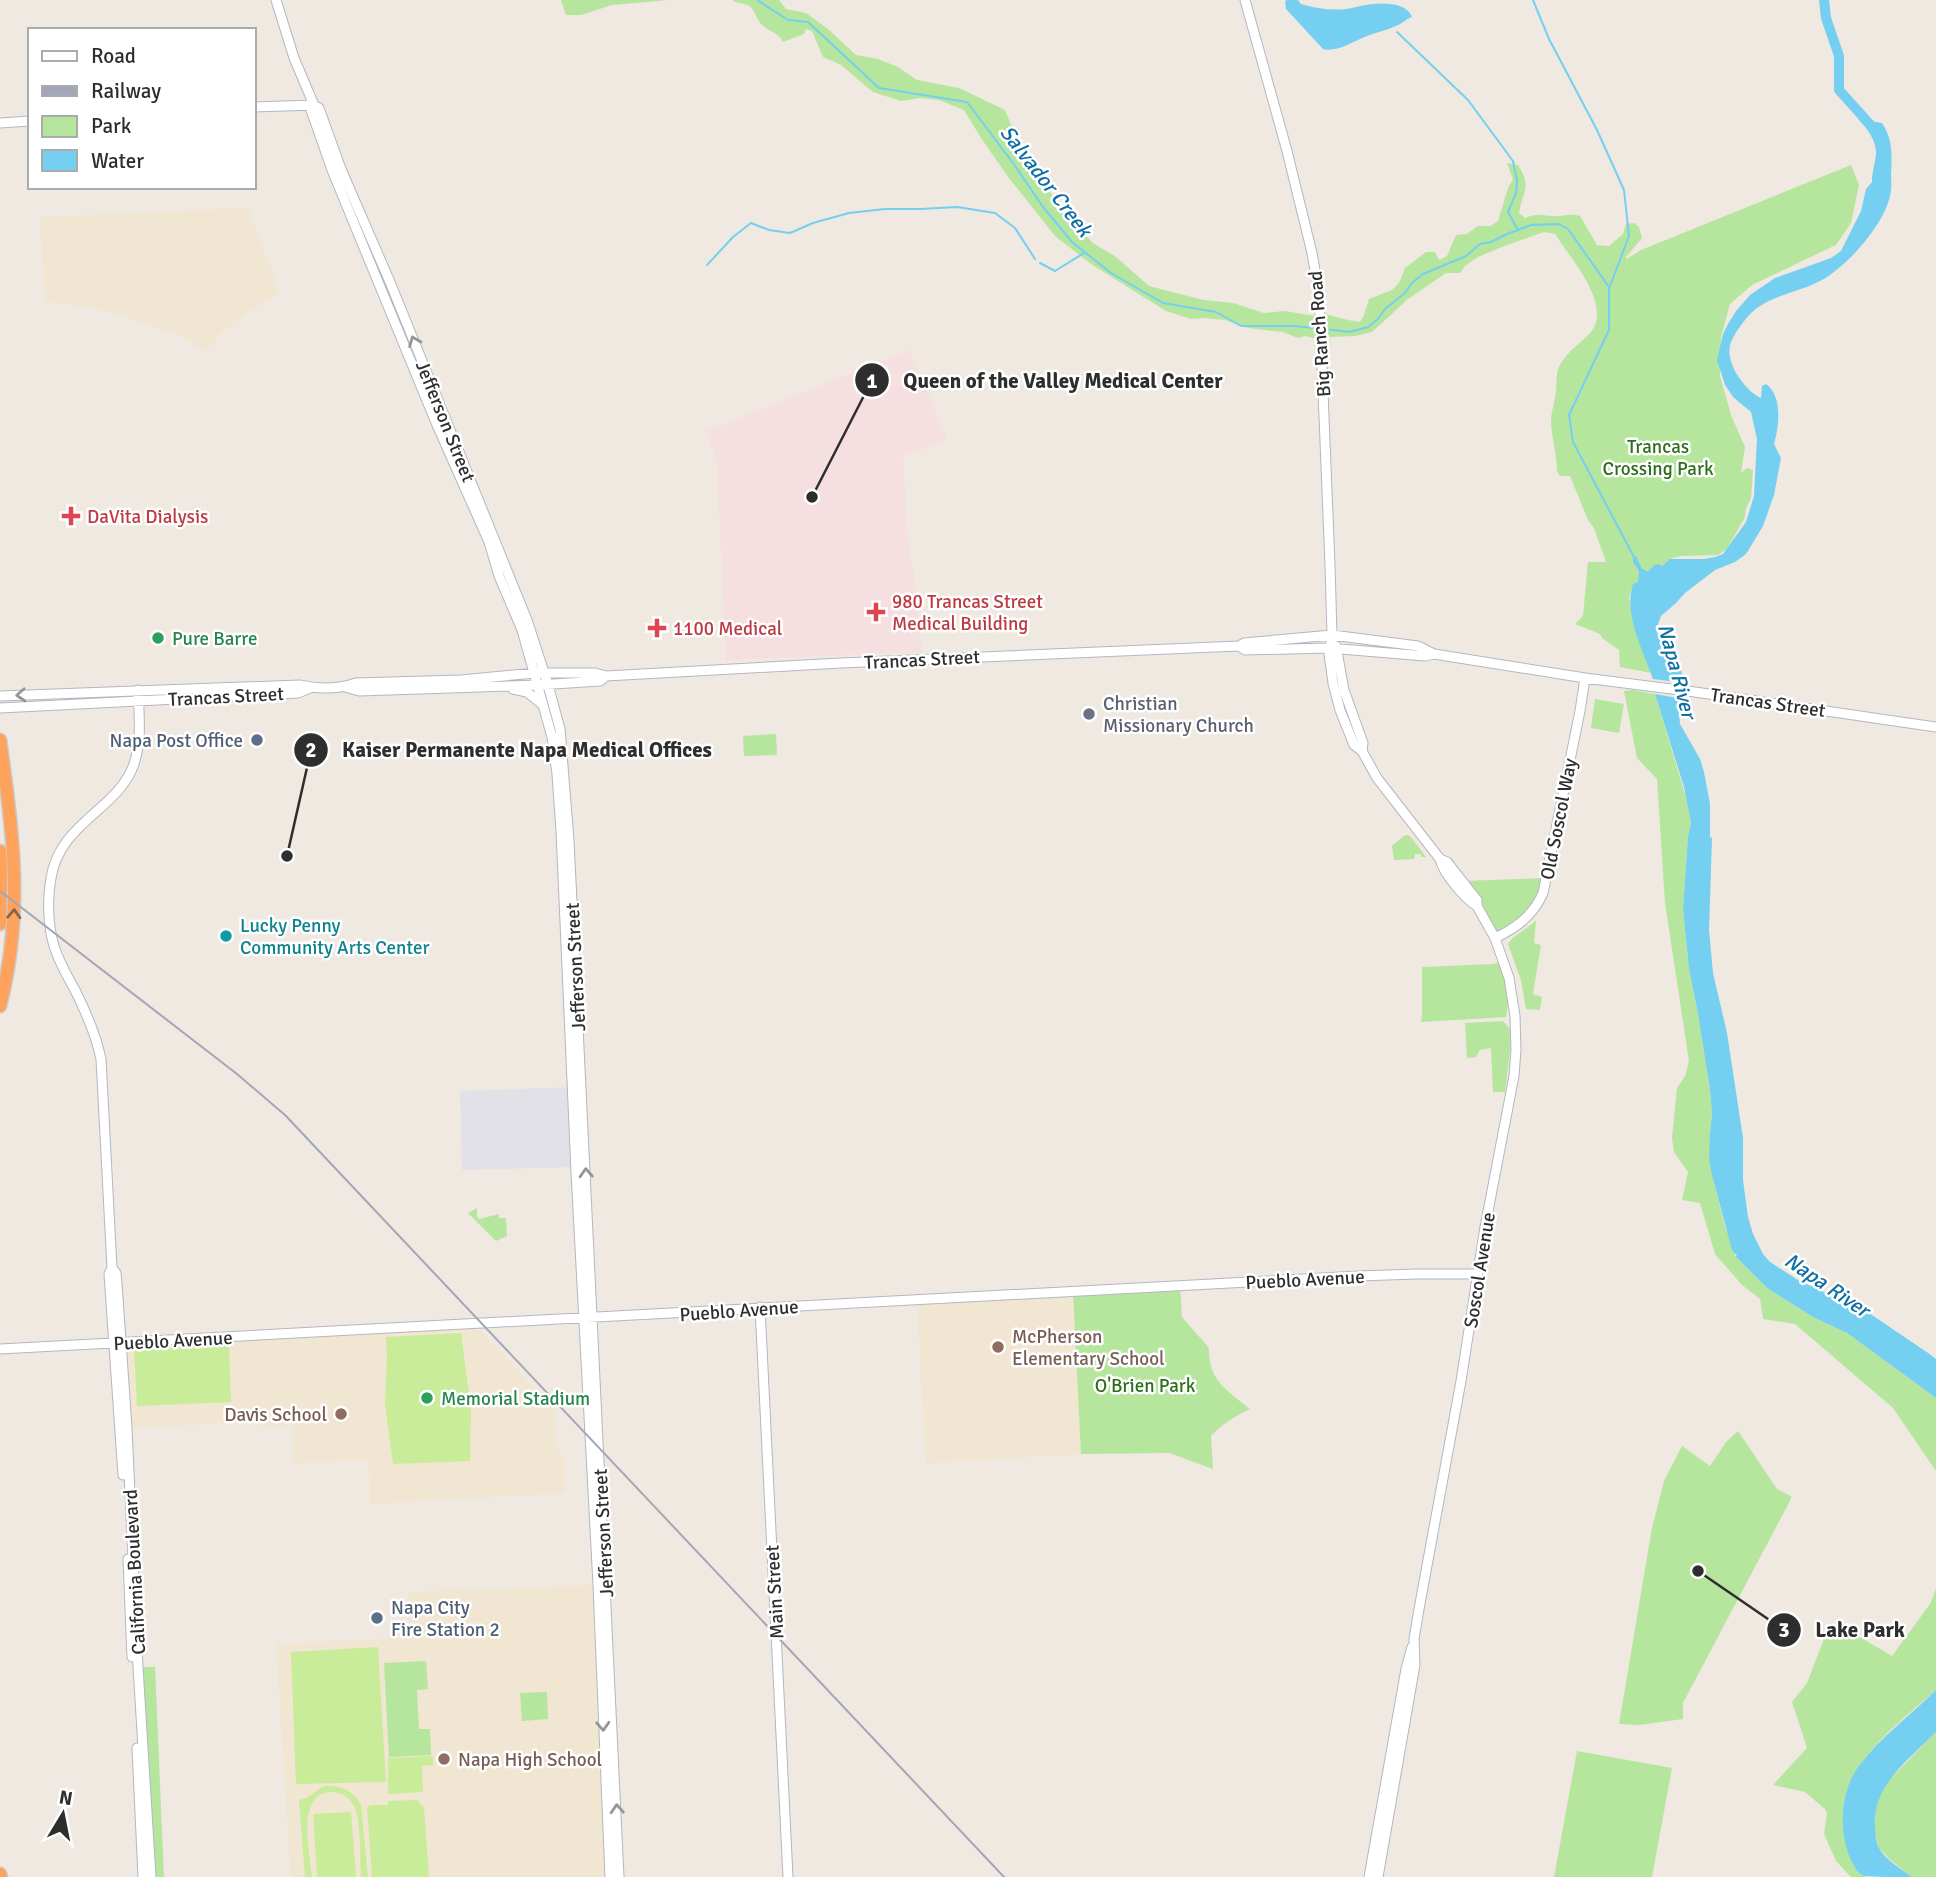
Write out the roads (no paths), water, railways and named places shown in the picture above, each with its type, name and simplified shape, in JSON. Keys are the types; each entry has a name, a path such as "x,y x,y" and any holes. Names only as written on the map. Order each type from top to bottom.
{"highway":[{"path":"0,740 13,840 15,906 10,955 0,1006"},
{"path":"0,851 0,924"}],"main road":[{"name":"Jefferson Street","path":"276,0 314,105 319,108 341,169 496,540 539,655 538,685 560,729 569,831 610,1877"},
{"name":"Big Ranch Road","path":"1245,0 1287,151 1320,293 1332,635"},
{"name":"Jefferson Street","path":"314,105 311,110 332,170 488,542 529,651 548,685 549,706"},
{"path":"256,107 314,105"},
{"path":"0,123 28,121"},
{"name":"Trancas Street","path":"0,708 263,687 300,685 345,687 359,691 404,689 459,683 461,680 540,673 595,673 606,676 855,662 1239,646 1244,643 1332,635 1418,646 1434,654 1585,678 1936,727"},
{"name":"Soscol Avenue","path":"1332,635 1343,685 1363,743 1362,751"},
{"name":"Trancas Street","path":"1239,646 1245,650 1333,649 1425,656 1434,654"},
{"path":"1278,648 1317,654 1330,664"},
{"name":"Soscol Avenue","path":"1333,649 1330,664 1340,709 1354,744 1362,751 1377,778 1440,859 1447,862 1477,900 1477,906 1495,938 1504,960 1512,993 1516,1050 1514,1076 1477,1274 1461,1381 1369,1877"},
{"path":"1343,685 1344,665 1348,657 1356,651 1370,650"},
{"path":"509,676 522,669 529,651"},
{"path":"539,655 572,674"},
{"name":"Trancas Street","path":"345,687 356,683 548,685 600,681 606,676"},
{"name":"Old Soscol Way","path":"1495,938 1520,925 1543,893 1585,678"},
{"path":"501,685 527,692 549,706 564,684"},
{"path":"236,696 240,692 263,687"},
{"name":"Trancas Street","path":"0,696 91,692 236,696 298,693 312,687"},
{"path":"54,705 61,700 87,696 91,692"},
{"name":"California Boulevard","path":"138,695 139,743 134,764 128,776 110,797 73,832 57,857 50,884 50,920 54,947 95,1034 101,1059 112,1268 116,1273 117,1343 143,1877"},
{"path":"1340,709 1344,709 1354,733 1360,736"},
{"name":"Pueblo Avenue","path":"0,1349 1359,1276 1477,1274"},
{"name":"Main Street","path":"760,1307 788,1877"},
{"name":"Jefferson Street","path":"588,1318 619,1877"},
{"name":"California Boulevard","path":"117,1343 127,1428 151,1877"},
{"name":"Soscol Avenue","path":"1378,1877 1415,1665 1415,1639"}],"water":[{"path":"1287,0 1298,0 1308,6 1335,10 1372,4 1397,5 1409,11 1412,17 1342,47 1323,49 1286,9"},
{"path":"1858,119 1882,123 1890,141 1891,188 1886,208 1861,246 1839,268 1816,283 1757,308 1734,337 1730,353 1738,376 1755,395 1761,398 1762,386 1766,384 1775,396 1778,421 1774,444 1781,458 1774,495 1763,526 1746,554 1715,570 1661,616 1656,630 1665,650 1679,661 1684,683 1653,679 1630,607 1633,584 1638,582 1639,571 1633,558 1636,556 1642,569 1648,571 1655,565 1662,566 1670,559 1715,557 1723,554 1746,522 1754,496 1757,439 1751,412 1733,397 1725,385 1717,360 1723,334 1736,311 1750,295 1775,278 1831,258 1841,251 1861,211 1866,189 1872,182 1876,158 1873,139"},
{"path":"1655,694 1678,698 1680,724 1700,759 1710,804 1712,838 1709,930 1713,973 1727,1033 1743,1138 1743,1180 1753,1234 1770,1262 1798,1280 1869,1313 1936,1359 1936,1398 1847,1333 1813,1317 1767,1288 1732,1250 1709,1160 1712,1114 1710,1090 1689,969 1683,909 1691,823 1684,787"},
{"path":"1936,1690 1936,1732 1886,1785 1876,1811 1875,1832 1879,1848 1889,1860 1912,1877 1864,1876 1853,1865 1844,1837 1843,1812 1848,1787 1859,1766 1876,1746"}],"waterway":[{"name":"Salvador Creek","path":"757,0 788,20 808,22 879,88 967,102 1043,207 1072,242 1111,273 1163,303 1216,312 1241,326 1315,328"},
{"path":"1533,0 1549,39 1597,130 1624,190 1629,236 1610,286"},
{"name":"Napa River","path":"1824,0 1826,18 1839,56 1839,90 1875,130"},
{"path":"1397,32 1468,100 1513,161 1517,181 1516,193 1508,212 1518,230"},
{"path":"707,265 733,237 751,223 769,230 790,233 849,213 957,207 995,213 1015,228 1035,259"},
{"name":"Salvador Creek","path":"1325,329 1350,332 1368,327 1423,274 1466,256 1480,244 1531,225 1559,224 1568,229 1609,287 1609,330 1569,415 1573,442 1634,557"},
{"path":"1040,263 1055,271 1084,253"}],"railway":[{"path":"0,891 237,1074 285,1115 1004,1877"}],"place":[{"name":"Queen of the Valley Medical Center","path":"812,497"},
{"name":"DaVita Dialysis","path":"71,516"},
{"name":"980 Trancas Street Medical Building","path":"876,612"},
{"name":"1100 Medical","path":"657,628"},
{"name":"Pure Barre","path":"158,638"},
{"name":"Christian Missionary Church","path":"1089,714"},
{"name":"Napa Post Office","path":"257,740"},
{"name":"Kaiser Permanente Napa Medical Offices","path":"287,856"},
{"name":"Lucky Penny Community Arts Center","path":"226,936"},
{"name":"McPherson Elementary School","path":"998,1347"},
{"name":"Memorial Stadium","path":"427,1398"},
{"name":"Davis School","path":"341,1414"},
{"name":"Lake Park","path":"1698,1571"},
{"name":"Napa City Fire Station 2","path":"377,1618"},
{"name":"Napa High School","path":"444,1759"}],"park label":[{"name":"Trancas Crossing Park","path":"1658,457"},
{"name":"O'Brien Park","path":"1145,1385"}]}
